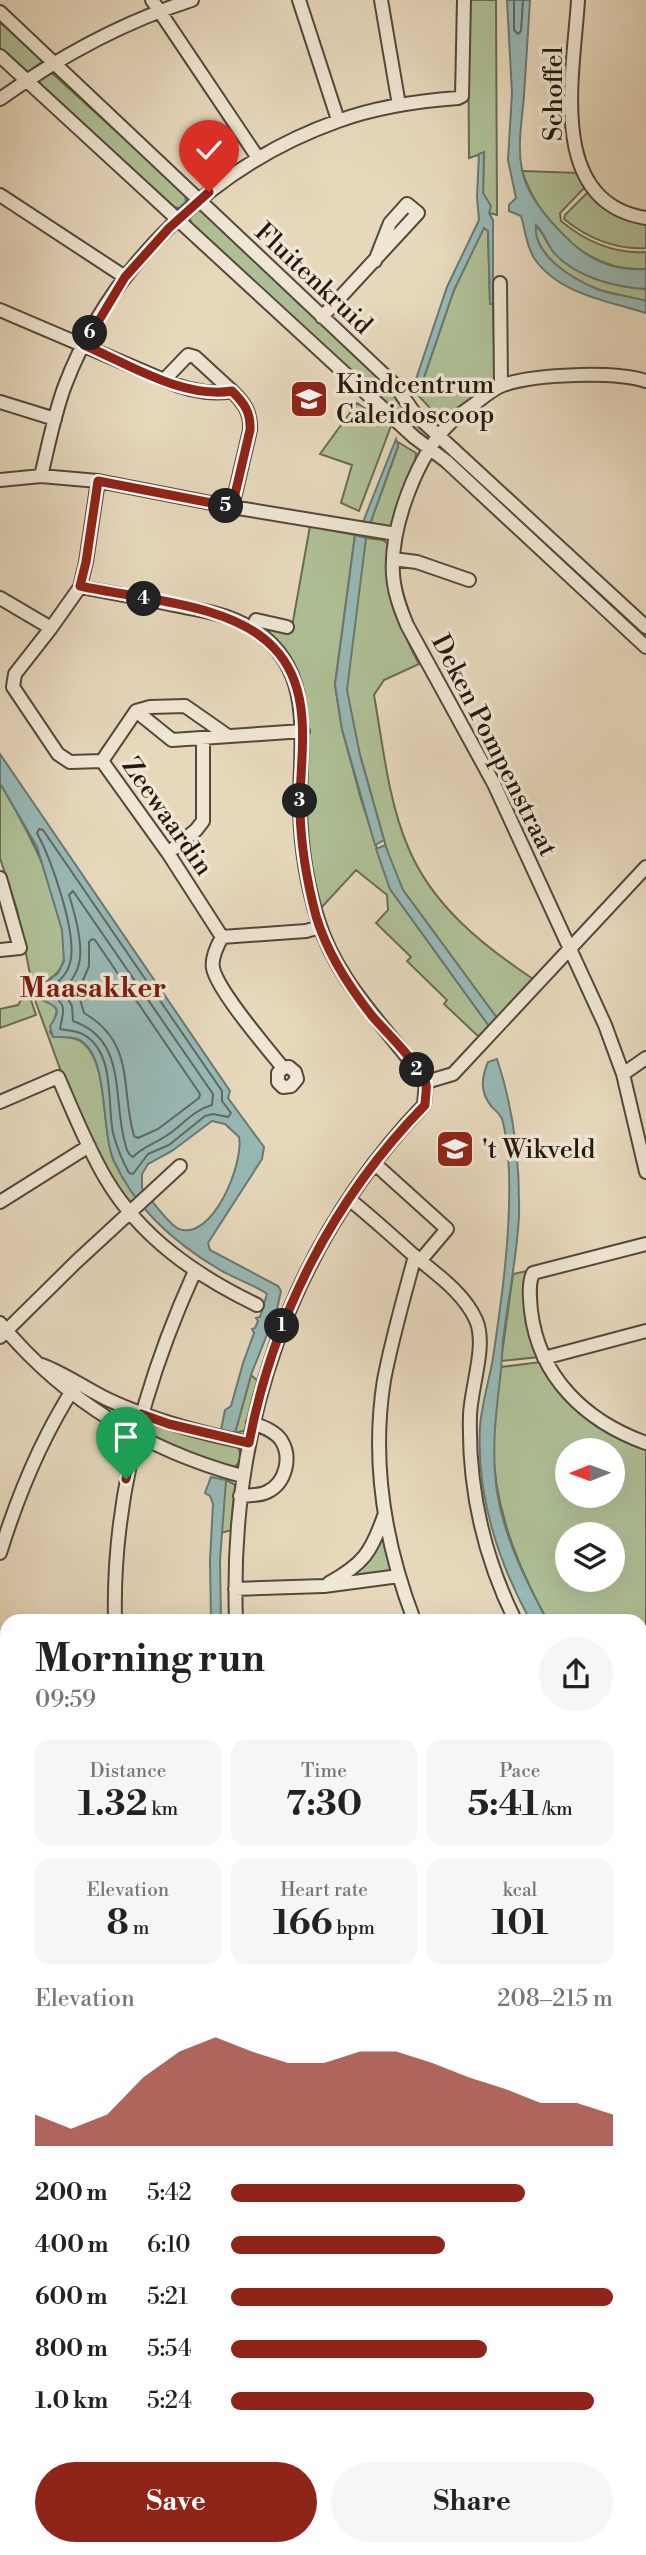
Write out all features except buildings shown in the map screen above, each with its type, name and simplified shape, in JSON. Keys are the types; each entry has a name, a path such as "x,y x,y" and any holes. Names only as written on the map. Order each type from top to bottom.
{"street":[{"path":"0,99 52,63 155,5 192,0"},
{"path":"299,0 338,120"},
{"path":"381,0 399,104"},
{"path":"41,476 64,387 84,345 125,277 178,219 199,201 258,158 296,137 338,120 399,104 462,96 464,0"},
{"name":"Schoffel","path":"578,0 572,133 579,165 591,185 617,209 629,215 646,218"},
{"path":"155,5 258,158"},
{"name":"Fluitenkruid","path":"0,12 395,385 415,414 646,627"},
{"name":"Fluitenkruid","path":"0,55 646,647"},
{"path":"0,195 125,277"},
{"path":"322,317 375,261"},
{"path":"500,283 501,385 547,378 591,376 646,381"},
{"path":"0,310 176,386 213,394 232,391"},
{"path":"164,380 188,355 195,357 243,402 251,417 232,507"},
{"name":"Deken Pompenstraat","path":"501,385 450,422 430,450 410,491 396,534 393,559 398,603 407,625 494,784 605,1025 623,1074 646,1172"},
{"path":"0,402 55,419"},
{"path":"0,480 41,476 98,481 232,507 396,534"},
{"name":"Zeewaardin","path":"98,481 80,586 15,674 13,687 58,754 70,762 102,761 168,853 222,937"},
{"path":"393,559 417,562 469,580"},
{"path":"573,579 583,569"},
{"path":"80,586 219,614 253,629 273,646 290,672 300,696 303,731 300,781 303,852 320,928 352,991 426,1082 425,1105 395,1135 349,1199 316,1251 286,1315 265,1374 242,1476 236,1538 236,1614"},
{"path":"2,602 51,628"},
{"path":"253,629 256,620 287,627"},
{"path":"102,761 136,711 150,707 185,706 228,736"},
{"path":"136,711 172,740 303,731"},
{"path":"168,853 203,821 203,738"},
{"path":"426,1082 453,1074 646,867"},
{"path":"0,878 19,947 0,950"},
{"path":"282,1068 218,983 212,966 216,947 222,937 320,928"},
{"path":"623,1074 646,1058"},
{"path":"0,1102 58,1077 107,1180 130,1212 162,1246 222,1289 257,1305"},
{"path":"0,1202 89,1146"},
{"path":"374,1163 447,1229 418,1258 391,1348 382,1402 379,1446 384,1516 412,1614"},
{"path":"180,1166 2,1330 42,1365 60,1372 73,1388 135,1434 203,1465 242,1476"},
{"path":"349,1199 463,1300 478,1327 479,1343 470,1412 470,1461 479,1524 489,1560 512,1614"},
{"path":"646,1244 533,1273 530,1299 537,1341 561,1386 607,1425 646,1443"},
{"path":"115,1614 116,1560 126,1479 135,1434 172,1320 195,1270"},
{"path":"544,1358 646,1331"},
{"path":"73,1388 169,1424 249,1443"},
{"path":"0,1553 11,1517 38,1455 73,1388"},
{"path":"240,1496 267,1493 281,1479 287,1462 280,1439 268,1429 253,1423"},
{"path":"324,1586 349,1572 366,1557 384,1516"},
{"path":"235,1589 324,1586 399,1576"}],"green space":[{"path":"468,0 496,0 497,215 489,213 483,193 484,153 469,158"},
{"path":"0,22 42,62 28,72 0,48"},
{"path":"52,73 185,194 186,202 180,208 171,207 43,89 39,81"},
{"path":"522,171 579,173 586,186 560,213 561,221 600,245 623,251 646,252 646,269 605,263 569,241 541,209"},
{"path":"590,190 616,213 646,223 646,248 613,245 582,232 564,219"},
{"path":"199,210 392,386 432,434 431,439 426,441 191,225 190,217"},
{"path":"535,225 554,252 573,268 609,283 646,289 646,301 597,289 566,273 541,247"},
{"path":"484,227 488,231 495,378 443,422 416,393 421,386 454,290"},
{"path":"357,403 391,426 359,511 341,503 352,465 320,454"},
{"path":"398,442 416,453 414,471 391,528 370,524 398,447"},
{"path":"310,526 355,535 335,685 342,729 390,889 489,1026 479,1037 444,1004 447,1000 407,961 411,957 376,923 388,910 387,895 356,870 321,908 308,841 308,737 301,688 292,665 276,643 254,622 292,627"},
{"path":"366,538 383,540 388,544 389,575 395,606 405,636 419,664 384,680 374,695 387,772 401,829 418,868 445,905 477,938 533,979 497,1018 403,890 390,861 360,755 348,707 346,678"},
{"path":"0,783 44,868 60,915 64,959 56,974 38,992 42,1000 54,1005 57,1011 50,1032 54,1037 80,1041 96,1062 109,1146 121,1175 138,1200 131,1207 106,1170 62,1074 36,1003 17,910 0,858"},
{"path":"30,997 36,1015 0,1028 0,1009 18,1005 21,1000"},
{"path":"527,1271 526,1283 539,1357 501,1361 513,1274"},
{"path":"541,1362 546,1372 646,1448 646,1614 544,1614 525,1577 501,1509 493,1436 501,1367"},
{"path":"251,1375 259,1382 247,1430 235,1433"},
{"path":"145,1424 237,1446 240,1453 239,1462 232,1468 142,1434"},
{"path":"226,1480 236,1485 236,1489 232,1530 221,1533"},
{"path":"383,1536 391,1571 350,1576"}],"water":[{"path":"507,0 530,0 520,142 522,170 529,190 554,225 586,254 614,266 646,269 646,289 609,283 573,268 554,253 536,225 540,246 556,264 587,285 646,301 646,313 600,300 556,280 531,253 521,216 509,211 509,205 516,198 508,160 512,93"},
{"path":"484,152 483,193 491,206 489,213 493,220 493,304 490,304 488,231 484,228 454,290 421,386 416,393 414,385 447,287 479,220 479,154"},
{"path":"396,439 398,446 370,524 363,522"},
{"path":"355,535 366,538 347,690 360,755 384,840 375,845 342,729 335,685"},
{"path":"0,754 230,1091 228,1098 264,1147 262,1159 208,1243 210,1250 278,1286 281,1291 277,1309 251,1375 235,1433 221,1430 225,1410 231,1406 254,1333 252,1329 258,1321 256,1318 260,1317 267,1294 204,1260 158,1223 133,1194 114,1161 96,1062 90,1049 80,1040 53,1037 50,1026 56,1008 39,998 38,989 58,973 64,961 62,930 37,847 0,783","holes":["212,1121 225,1124 239,1137 239,1149 237,1164 224,1197 203,1223 192,1230 179,1229 142,1188 142,1174 148,1164 172,1151"]},
{"path":"385,845 403,890 497,1018 489,1026 390,889 376,849"},
{"path":"497,1059 508,1098 515,1137 519,1216 503,1338 494,1446 495,1476 500,1509 510,1542 544,1614 527,1614 518,1598 491,1527 482,1477 480,1426 500,1312 509,1219 509,1172 505,1132 501,1117 488,1102 483,1086 488,1062"},
{"path":"211,1477 226,1480 220,1560 221,1614 211,1614 213,1504 210,1496 205,1493"}],"place":[{"name":"Kindcentrum Caleidoscoop","path":"309,399"},
{"name":"'t Wikveld","path":"455,1149"}],"district":[{"name":"Maasakker","path":"93,987"}],"route":[{"path":"126,1479 141,1414 169,1424 249,1443 265,1374 286,1315 316,1251 374,1163 395,1135 425,1105 426,1082 352,991 320,928 303,852 300,812 303,731 300,696 279,653 253,629 219,614 80,586 98,481 232,507 250,430 251,417 243,402 232,391 213,394 176,386 84,345 125,277 169,228 209,192"}]}
